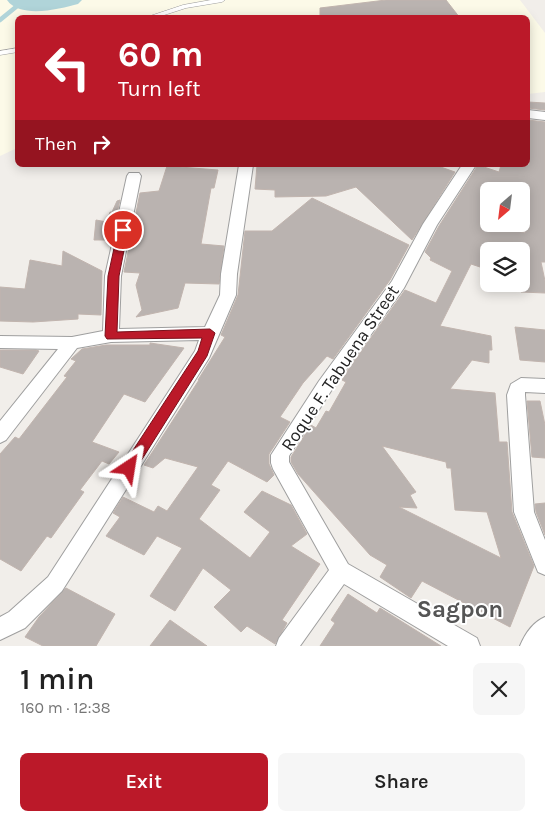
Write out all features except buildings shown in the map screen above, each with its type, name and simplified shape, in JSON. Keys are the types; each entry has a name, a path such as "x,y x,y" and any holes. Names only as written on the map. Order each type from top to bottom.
{"street":[{"path":"530,114 545,116"},
{"path":"0,629 17,620 55,584 203,353 228,295 229,274 246,167"},
{"name":"Roque F. Tabuena Street","path":"341,571 280,463 280,455 325,386 398,284 430,224 468,167"},
{"path":"111,336 114,276 134,176"},
{"path":"0,342 72,343 111,336 210,333"},
{"path":"0,436 72,343"},
{"path":"545,386 521,385 517,389 516,395 524,512 545,565"},
{"path":"287,646 341,571 469,646"},
{"path":"531,646 545,628"}],"lane":[{"path":"156,15 185,6 222,0"},
{"path":"0,53 15,50"}],"shaded area":[{"path":"0,0 520,0 545,33 545,92 530,94 530,15 15,15 15,149 0,156"}],"waterway":[{"path":"18,0 37,5 71,0"},
{"path":"0,20 22,2"}],"district":[{"name":"Sagpon","path":"460,609"}],"route":[{"path":"123,230 114,276 111,336 210,333 203,353 129,468"}]}
